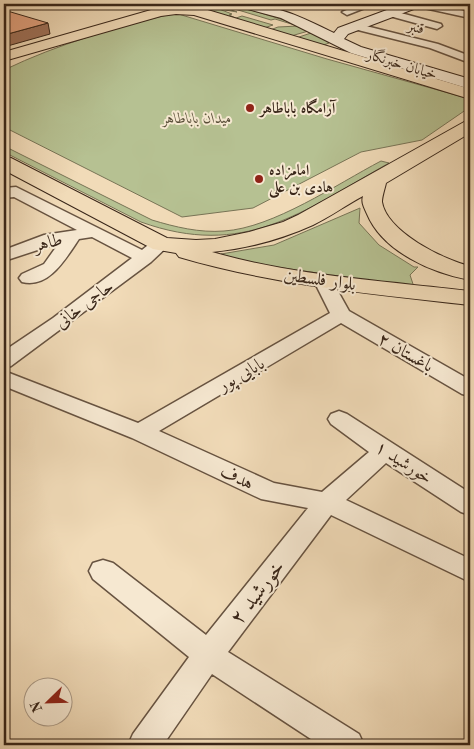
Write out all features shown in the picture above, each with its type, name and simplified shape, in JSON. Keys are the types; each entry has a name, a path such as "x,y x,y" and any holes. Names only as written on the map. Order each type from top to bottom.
{"main road":[{"path":"4,58 193,4"},
{"path":"245,4 322,23 357,25"},
{"path":"335,41 343,31 414,4"},
{"path":"167,10 196,11 470,94"},
{"name":"خیابان خبرنگار","path":"286,15 356,50 470,84"},
{"path":"6,165 167,245 224,244 251,240 281,232 376,181 470,126"},
{"path":"376,181 372,202 384,226 414,249 464,272"},
{"name":"بلوار فلسطین","path":"167,245 228,264 323,281 459,297"},
{"path":"459,297 428,282 431,276 464,272"}],"street":[{"path":"347,12 370,4"},
{"path":"419,4 470,15"},
{"path":"390,13 437,26"},
{"name":"قنبر","path":"357,25 434,46 470,60"},
{"path":"4,193 16,192 145,258"},
{"name":"طاهر","path":"4,256 50,239 93,232"},
{"path":"28,278 50,268 74,236"},
{"name":"حاجی خانی","path":"4,362 145,258 167,245"},
{"path":"323,281 341,315"},
{"name":"باغستان ۲","path":"341,315 470,389"},
{"name":"بابایی پور","path":"140,432 341,315"},
{"path":"4,362 6,366 4,376"},
{"name":"هدف","path":"4,376 140,432 270,492 327,502 470,571"},
{"name":"خورشید ۱","path":"339,418 385,451 469,502"},
{"name":"خورشید ۲","path":"144,745 208,654 327,502 385,451"},
{"path":"103,572 208,654 348,745"}],"green space":[{"path":"231,4 310,28 329,43 321,46 296,38 314,32 312,30 291,36 270,30 278,27 298,26 275,19 271,20 225,6 223,7 237,12 219,9 232,14 229,15 236,18 242,16 273,25 264,28 197,7"},
{"name":"میدان باباطاهر","path":"175,13 327,59 470,99 470,107 422,140 361,152 253,208 182,217 4,127 4,70 45,52 88,37"},
{"path":"4,146 152,220 206,231 243,228 263,222 284,214 381,161 389,163 328,198 271,225 242,233 211,235 178,232 141,222 4,152"},
{"path":"360,208 359,223 379,245 414,267 418,267 410,275 414,287 249,263 221,254 274,245"}],"building":[{"path":"4,10 48,23 4,35"}],"place":[{"name":"آرامگاه باباطاهر","path":"250,108"},
{"name":"امامزاده هادی بن علی","path":"259,179"}]}
